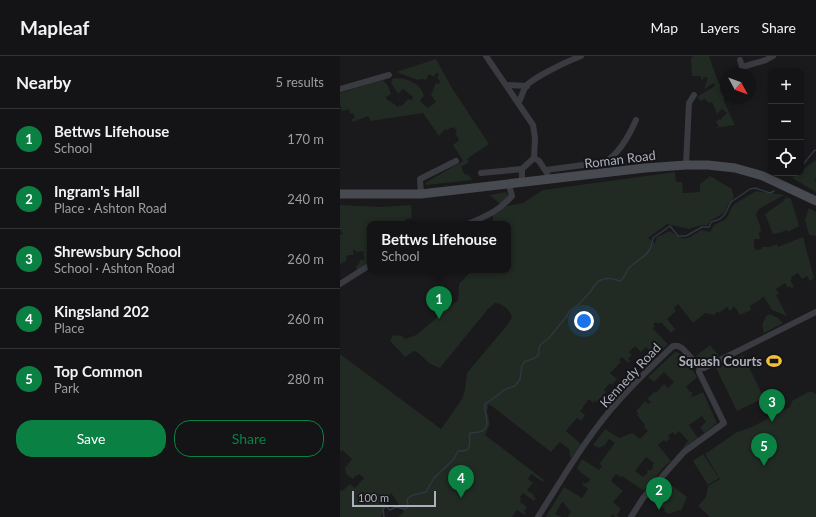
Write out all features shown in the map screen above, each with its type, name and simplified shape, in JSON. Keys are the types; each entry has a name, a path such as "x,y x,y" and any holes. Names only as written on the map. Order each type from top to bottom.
{"main road":[{"name":"Roman Road","path":"340,194 421,194 509,185 645,168 686,165 721,166 747,170 816,201"}],"street":[{"path":"481,173 522,169 534,158 535,131 533,125 486,56"},
{"path":"518,103 527,86 532,81 581,56"},
{"path":"740,60 743,70 774,56"},
{"path":"340,89 389,75"},
{"path":"506,85 527,86"},
{"path":"686,165 689,103 694,95"},
{"name":"Roman Road","path":"546,170 605,162 611,158 627,139 636,120"},
{"path":"534,158 546,170 548,180"},
{"path":"421,194 420,179 456,161"},
{"path":"522,169 522,183"},
{"path":"475,221 490,214 504,205 512,196 509,185"},
{"path":"340,284 367,267"},
{"path":"631,517 643,498 684,452 724,423 699,372 700,367 704,368 718,362 816,312"},
{"name":"Kennedy Road","path":"538,517 586,442 638,380 673,346 682,348 700,367"}],"shaded area":[{"path":"693,56 709,56 720,84 720,104 725,104 735,125 715,128 719,126 716,122 727,113 722,109 717,114 712,102 709,103 705,99 701,101 697,97 715,86 714,83 704,89 708,78 704,77 703,80 701,79 701,76 692,76 691,58"},
{"path":"436,59 452,88 489,144 467,159 469,162 461,167 465,175 467,174 472,180 426,185 425,183 463,161 453,145 459,140 455,133 457,132 454,127 445,129 439,136 423,113 371,121 368,116 353,122 352,119 355,118 353,113 350,114 349,109 342,111 340,104 340,93 383,80 388,86 391,94 386,97 387,100 398,107 400,105 402,106 408,99 412,100 413,97 403,89 398,94 391,83 392,79 397,78 416,84 424,96 420,101 428,108 436,102 431,95 436,83 439,84 440,81 437,78 439,74 436,73 434,77 429,74 426,80 418,80 396,72"},
{"path":"816,160 816,178 814,180 816,181 816,192 792,178 795,176 804,176 804,169"},
{"path":"675,172 676,182 682,182 683,193 700,192 700,184 710,176 732,189 734,198 724,213 710,221 707,225 689,229 667,224 648,238 655,243 657,237 670,231 682,238 689,238 701,230 710,232 714,225 726,219 732,207 736,203 756,191 784,195 759,209 756,214 761,231 759,232 760,239 754,239 754,247 756,250 762,249 762,247 769,247 777,244 778,247 803,237 814,278 810,281 807,276 802,279 798,273 791,277 792,279 790,280 794,287 791,288 790,286 788,288 785,283 776,289 779,294 776,295 787,316 772,310 764,297 762,297 750,306 751,310 740,315 734,306 730,311 727,307 719,313 718,311 714,315 705,313 693,323 678,304 674,308 676,311 667,319 675,329 671,333 661,322 658,324 656,322 653,324 655,326 653,329 668,344 655,356 646,347 641,352 635,346 629,352 632,355 628,359 630,361 628,363 622,357 619,360 621,362 610,373 617,379 612,385 610,383 604,390 606,392 597,402 595,401 593,403 589,399 580,411 585,415 581,421 577,418 566,431 581,444 571,458 569,449 560,442 551,452 489,404 487,411 490,424 485,435 544,480 543,482 531,474 528,479 533,483 527,490 534,495 533,497 536,498 534,501 523,493 520,497 520,502 527,507 524,512 526,513 525,515 517,510 512,517 398,517 404,512 391,493 381,517 340,517 340,490 342,491 350,484 355,488 364,478 359,474 353,479 346,474 345,468 352,459 342,450 340,451 340,354 441,429 462,399 465,390 467,373 507,325 512,317 511,314 503,306 495,303 488,309 440,368 430,364 414,351 405,357 390,341 393,335 402,336 405,339 416,335 458,300 459,284 469,273 511,273 511,221 493,221 493,213 506,206 523,203 543,190"},
{"path":"506,192 509,196 501,205 490,195"},
{"path":"787,197 791,199 799,226 788,232 787,230 773,234 765,214"},
{"path":"340,205 380,207 411,205 412,218 405,219 406,221 367,221 367,266 357,271 356,267 360,260 364,259 363,251 356,252 353,250 354,255 348,255 346,257 346,261 340,264 340,235 343,234 340,230"},
{"path":"809,208 816,212 816,236 809,235 805,220"},
{"path":"770,314 778,318 783,323 764,333 762,325 766,316"},
{"path":"710,345 719,356 705,363 701,362 696,356"},
{"path":"675,352 682,355 697,377 686,387 693,393 691,395 692,397 703,392 717,423 704,433 700,427 706,422 702,416 689,425 698,438 684,449 683,447 688,441 679,431 675,435 673,432 668,436 670,439 666,442 664,440 658,445 671,461 663,468 644,491 622,476 620,477 616,474 611,481 623,491 613,502 621,509 617,515 619,517 615,517 613,514 611,517 568,517 571,511 562,502 555,514 562,517 547,517 546,516 564,487 582,498 588,489 582,484 583,482 585,484 587,482 588,483 590,479 581,473 577,468 582,459 599,470 602,466 599,464 615,443 609,439 605,445 599,448 593,445 605,429 619,438 632,433 640,439 648,431 644,427 645,425 637,415 638,413 636,411 645,401 649,404 651,402 647,399 654,392 656,393 664,384 668,388 674,382 664,372 654,382 648,377","holes":["646,457 654,463 652,466 653,468 650,471 648,469 648,473 643,477 635,471"]},
{"path":"743,355 764,398 737,411 716,368"},
{"path":"808,392 813,392 816,394 816,517 710,517 698,506 706,497 708,486 720,479 705,454 737,432 752,427 790,407 792,401"},
{"path":"703,454 719,478 708,485 693,461"},
{"path":"666,481 687,497 681,511 679,510 669,514 664,511 665,509 650,498"}],"waterway":[{"path":"804,163 816,150"},
{"path":"384,517 383,509 386,506 390,510 396,507 405,509 408,507 407,499 413,495 426,492 434,478 454,459 458,451 463,451 468,448 470,433 481,432 485,428 487,422 485,404 504,390 515,386 520,379 524,362 535,358 539,354 541,344 549,338 570,310 580,303 595,284 609,278 620,281 629,268 647,253 652,245 653,238 670,226 678,236 686,236 702,227 709,227 711,222 720,219 725,214 731,202 750,189 755,188 770,193 774,191"}],"place":[{"name":"Bettws Lifehouse","path":"439,319"},
{"name":"Squash Courts","path":"774,361"},
{"name":"Shrewsbury School","path":"772,422"},
{"name":"Top Common","path":"764,466"},
{"name":"Kingsland 202","path":"461,498"},
{"name":"Ingram's Hall","path":"659,510"}]}
